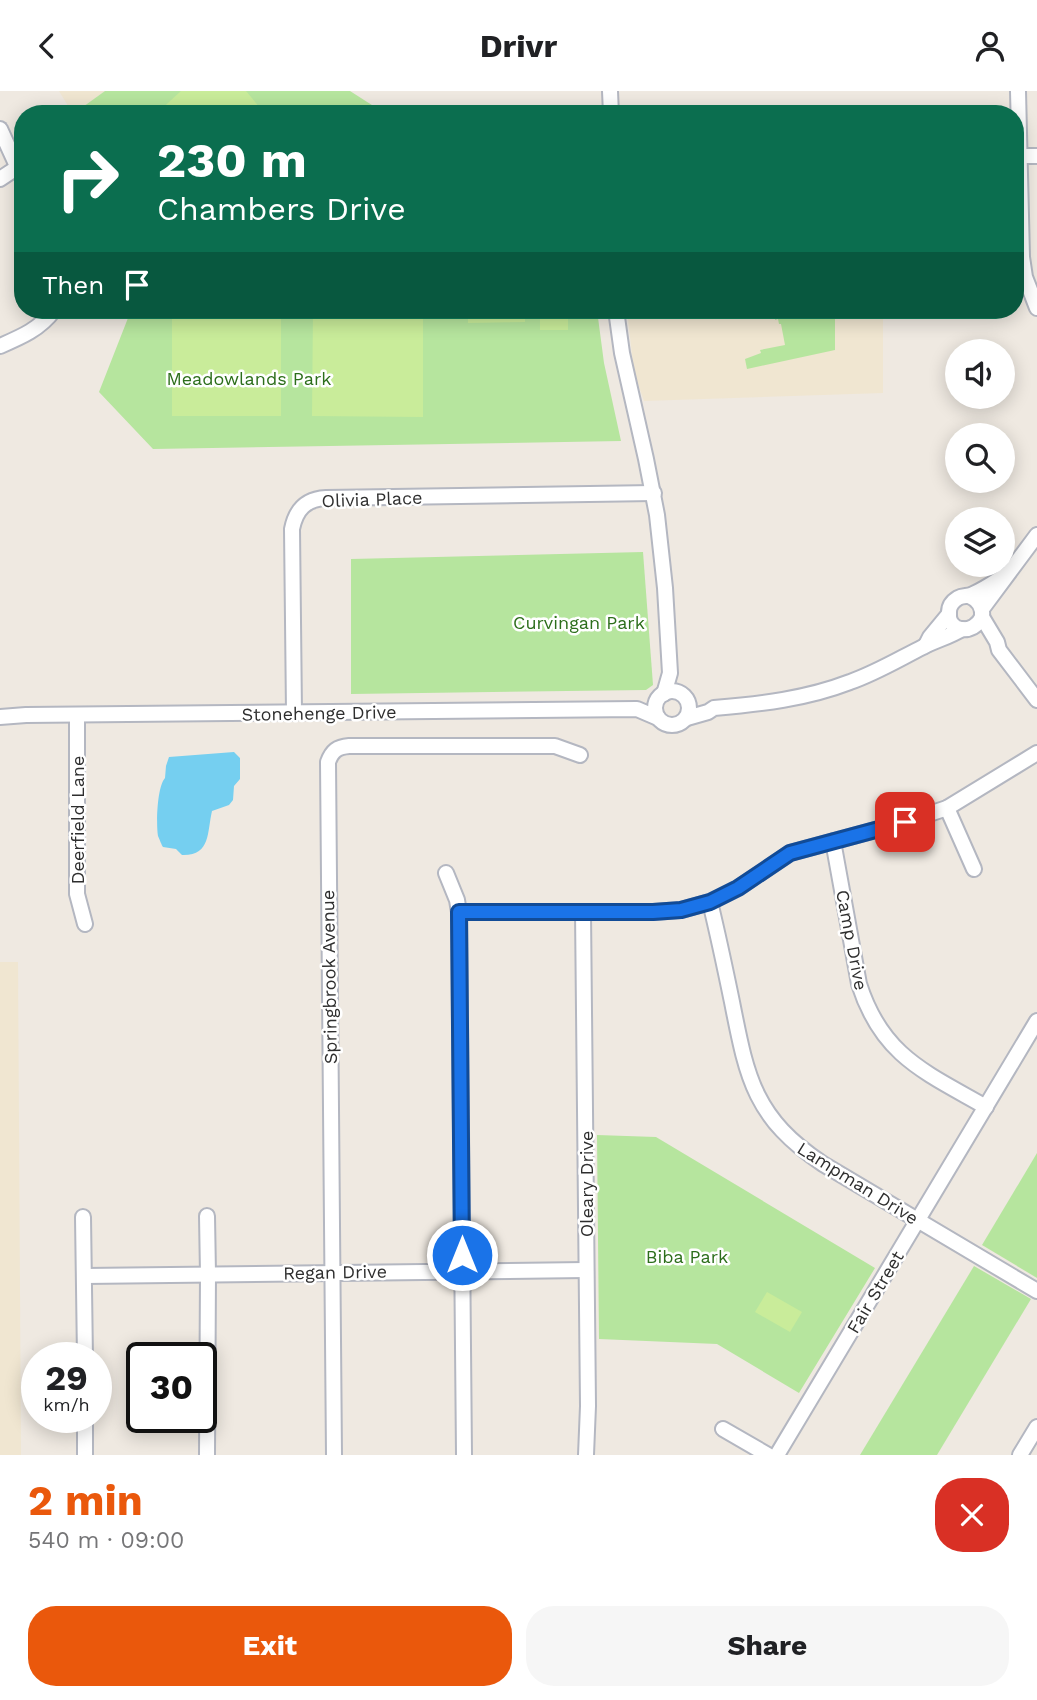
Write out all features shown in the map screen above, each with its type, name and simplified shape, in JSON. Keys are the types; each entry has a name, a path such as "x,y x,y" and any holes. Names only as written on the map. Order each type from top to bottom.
{"street":[{"path":"0,129 14,160"},
{"path":"1024,271 1037,308"},
{"path":"0,346 36,329 47,319"},
{"path":"617,319 622,353 654,493 665,588 670,673 656,713 667,725 673,726 714,708"},
{"name":"Olivia Place","path":"295,713 292,529 298,511 309,502 326,498 654,493"},
{"path":"1015,564 1037,535"},
{"path":"969,596 1002,577"},
{"path":"660,698 674,691 714,708 760,705 817,693 864,677 926,645 976,627 1005,577"},
{"path":"999,650 953,624 949,608 956,599 969,596 978,601 999,650 1037,700"},
{"path":"926,645 949,614"},
{"path":"670,673 689,709 687,718"},
{"name":"Stonehenge Drive","path":"637,709 660,698"},
{"name":"Stonehenge Drive","path":"0,717 637,709 658,718"},
{"name":"Deerfield Lane","path":"77,715 78,894 85,924"},
{"name":"Springbrook Avenue","path":"334,1455 328,762 332,752 349,746 555,746 580,755"},
{"path":"459,912 681,910 710,902 738,888 790,853 947,808 1037,753"},
{"path":"947,808 974,869"},
{"name":"Camp Drive","path":"834,841 859,984 874,1021 890,1043 910,1061 986,1107"},
{"path":"446,873 459,912 464,1455"},
{"name":"Lampman Drive","path":"710,902 743,1059 763,1106 781,1130 806,1153 1037,1291"},
{"name":"Oleary Drive","path":"583,912 588,1406 586,1455"},
{"name":"Fair Street","path":"777,1455 1037,1021"},
{"path":"207,1216 207,1455"},
{"path":"83,1217 85,1342"},
{"name":"Regan Drive","path":"85,1276 586,1270"},
{"path":"723,1429 768,1455"},
{"path":"85,1433 85,1455"},
{"path":"1020,1455 1035,1435"}],"shaded area":[{"path":"59,91 105,91 86,105 68,105"},
{"path":"628,319 883,319 883,393 644,401 634,373"},
{"path":"0,962 18,962 21,1455 0,1455"}],"green space":[{"path":"105,91 350,91 372,105 86,105"},
{"path":"181,91 246,91 258,105 166,105"},
{"name":"Meadowlands Park","path":"128,319 598,319 604,363 621,441 153,449 99,392"},
{"path":"172,319 281,319 281,416 172,416"},
{"path":"313,319 423,319 423,417 312,416"},
{"path":"468,319 525,319 525,322 468,323"},
{"path":"540,319 568,319 568,330 540,330"},
{"path":"778,319 835,319 835,350 747,369 745,359 761,353 760,350 785,345"},
{"name":"Curvingan Park","path":"643,552 653,685 646,690 351,694 351,559"},
{"name":"Biba Park","path":"597,1135 656,1137 875,1268 799,1393 717,1344 599,1339"},
{"path":"1037,1153 1037,1278 982,1245"},
{"path":"974,1266 1031,1299 937,1455 860,1455"},
{"path":"767,1292 802,1312 790,1332 755,1312"}],"water":[{"path":"234,752 240,758 240,779 234,786 233,800 229,805 212,811 203,847 191,854 182,855 176,849 163,847 158,836 158,806 169,757"}],"route":[{"path":"462,1255 459,912 681,910 710,902 738,888 790,853 905,822"}]}
